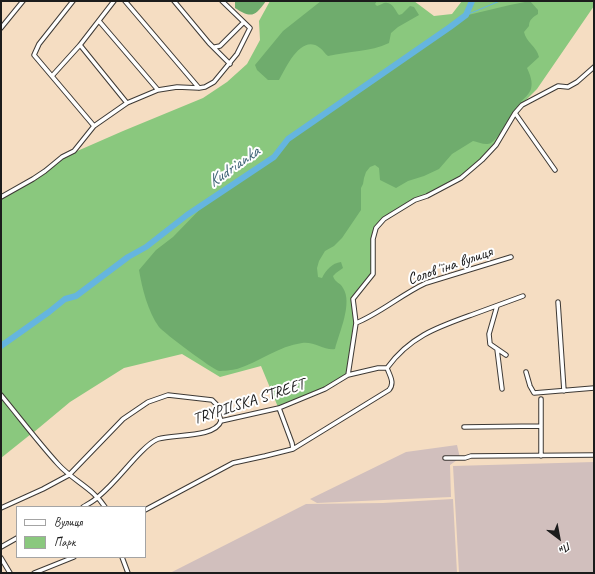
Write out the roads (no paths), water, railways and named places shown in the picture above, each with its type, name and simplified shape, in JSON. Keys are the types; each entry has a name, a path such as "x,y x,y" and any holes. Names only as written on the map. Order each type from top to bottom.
{"street":[{"path":"1,28 24,1"},
{"path":"73,1 40,44 34,55 94,126"},
{"path":"52,76 80,45 114,1"},
{"path":"125,1 199,88"},
{"path":"174,1 230,64"},
{"path":"1,197 33,179 62,157 74,151 94,126 127,102 158,90 177,87 199,88 214,82 230,64 243,44 250,28 243,23 222,1"},
{"path":"99,21 158,90"},
{"path":"214,47 220,46 243,23"},
{"path":"80,45 127,102"},
{"path":"348,375 356,323 354,299 358,291 374,271 373,238 376,228 384,219 415,200 427,196 461,178 470,171 496,144 515,113 522,105 558,86 568,87 577,82 594,67"},
{"path":"515,113 555,170"},
{"name":"Соловʼїна вулиця","path":"356,323 413,289 426,283 511,257"},
{"path":"146,509 232,463 293,449 389,390 392,386 392,382 387,368 407,346 425,333 523,296"},
{"path":"558,302 564,391"},
{"path":"497,306 489,334 490,344 506,355"},
{"path":"497,349 502,389"},
{"name":"TRYPILSKA STREET","path":"84,506 98,497 144,449 157,439 174,435 205,433 215,428 221,421 279,408 325,389 348,375 378,368 387,368"},
{"path":"526,372 530,386 534,393 594,388"},
{"path":"1,395 58,464 69,475 98,497 104,506"},
{"path":"1,508 43,489 69,475 123,419 148,402 168,395 212,400 216,404 221,421"},
{"path":"541,399 541,456"},
{"path":"279,408 293,449"},
{"path":"464,427 541,426"},
{"path":"444,458 466,458 470,456 594,455"},
{"path":"1,547 16,539"},
{"path":"1,558 10,573"},
{"path":"34,573 72,558"},
{"path":"122,558 128,573"}],"waterway":[{"name":"Kudrianka","path":"1,346 65,299 76,296 128,257 146,247 187,215 274,157 288,139 466,15 472,1"},
{"path":"466,15 500,1"}]}
